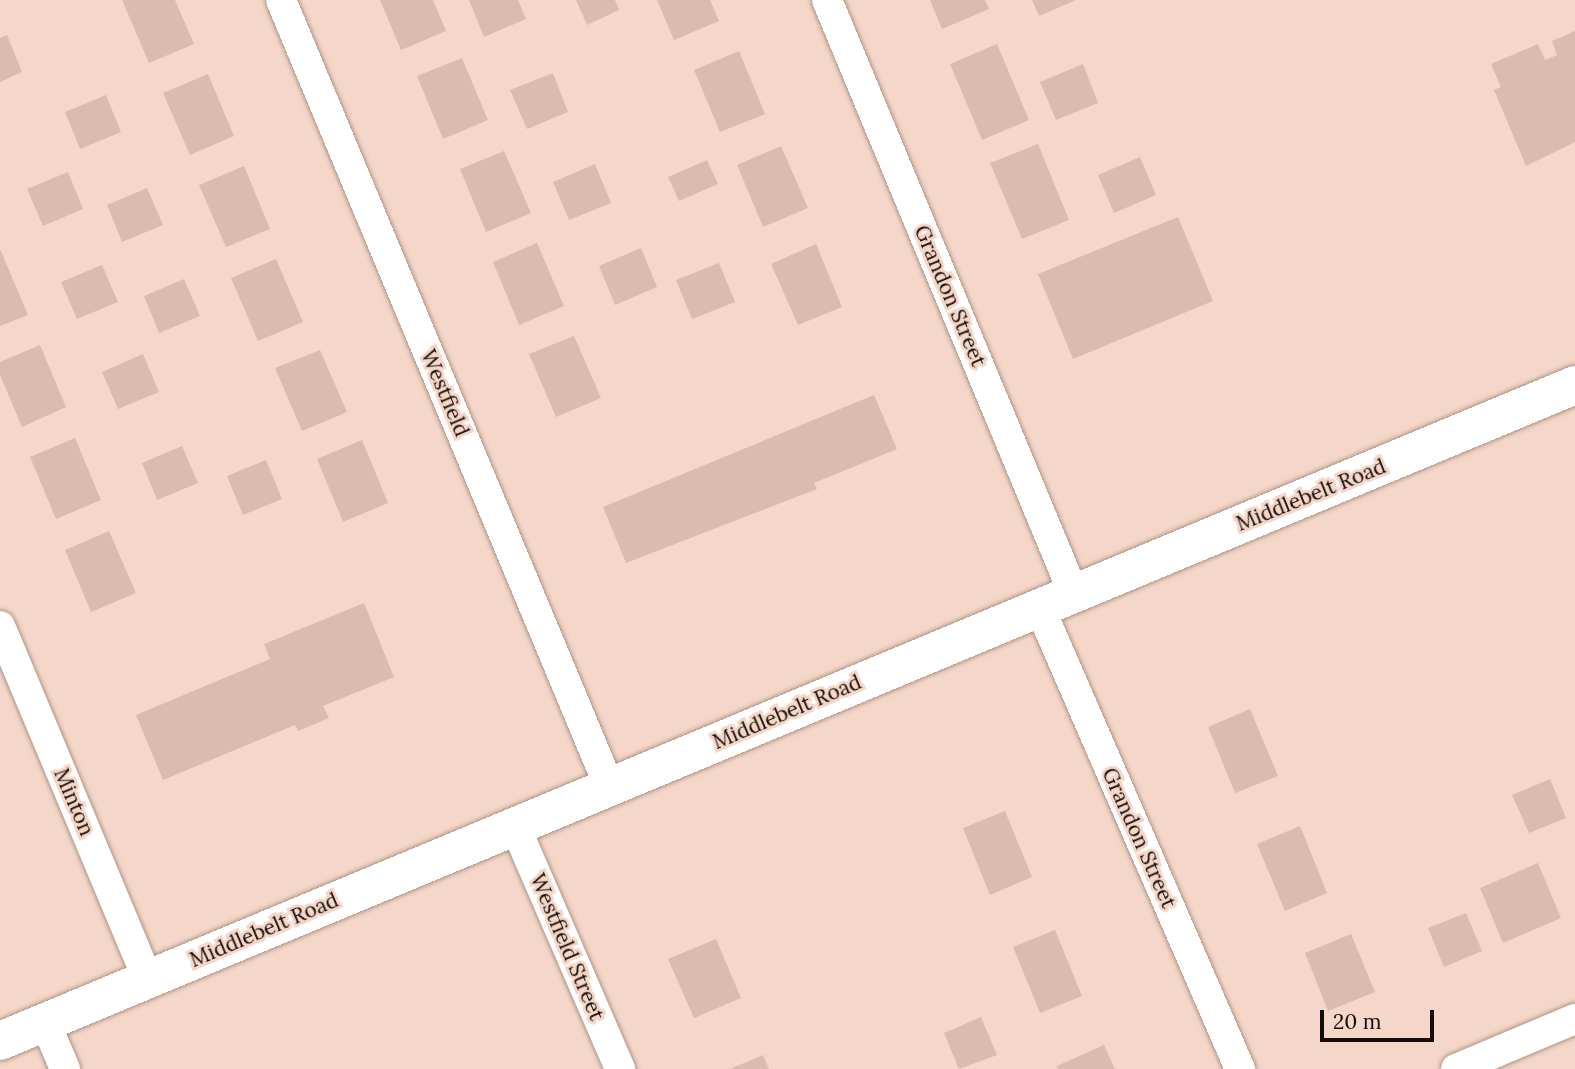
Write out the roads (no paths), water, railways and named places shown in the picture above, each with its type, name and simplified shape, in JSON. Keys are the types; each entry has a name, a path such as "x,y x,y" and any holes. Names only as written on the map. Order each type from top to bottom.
{"main road":[{"name":"Middlebelt Road","path":"0,1041 1575,385"}],"street":[{"name":"Westfield","path":"281,0 609,786"},
{"name":"Grandon Street","path":"827,0 1073,592"},
{"name":"Grandon Street","path":"1039,606 1240,1069"},
{"name":"Minton","path":"0,626 148,979"},
{"name":"Westfield Street","path":"515,825 620,1069"},
{"path":"1456,1069 1575,1019"},
{"path":"45,1022 65,1069"}]}
